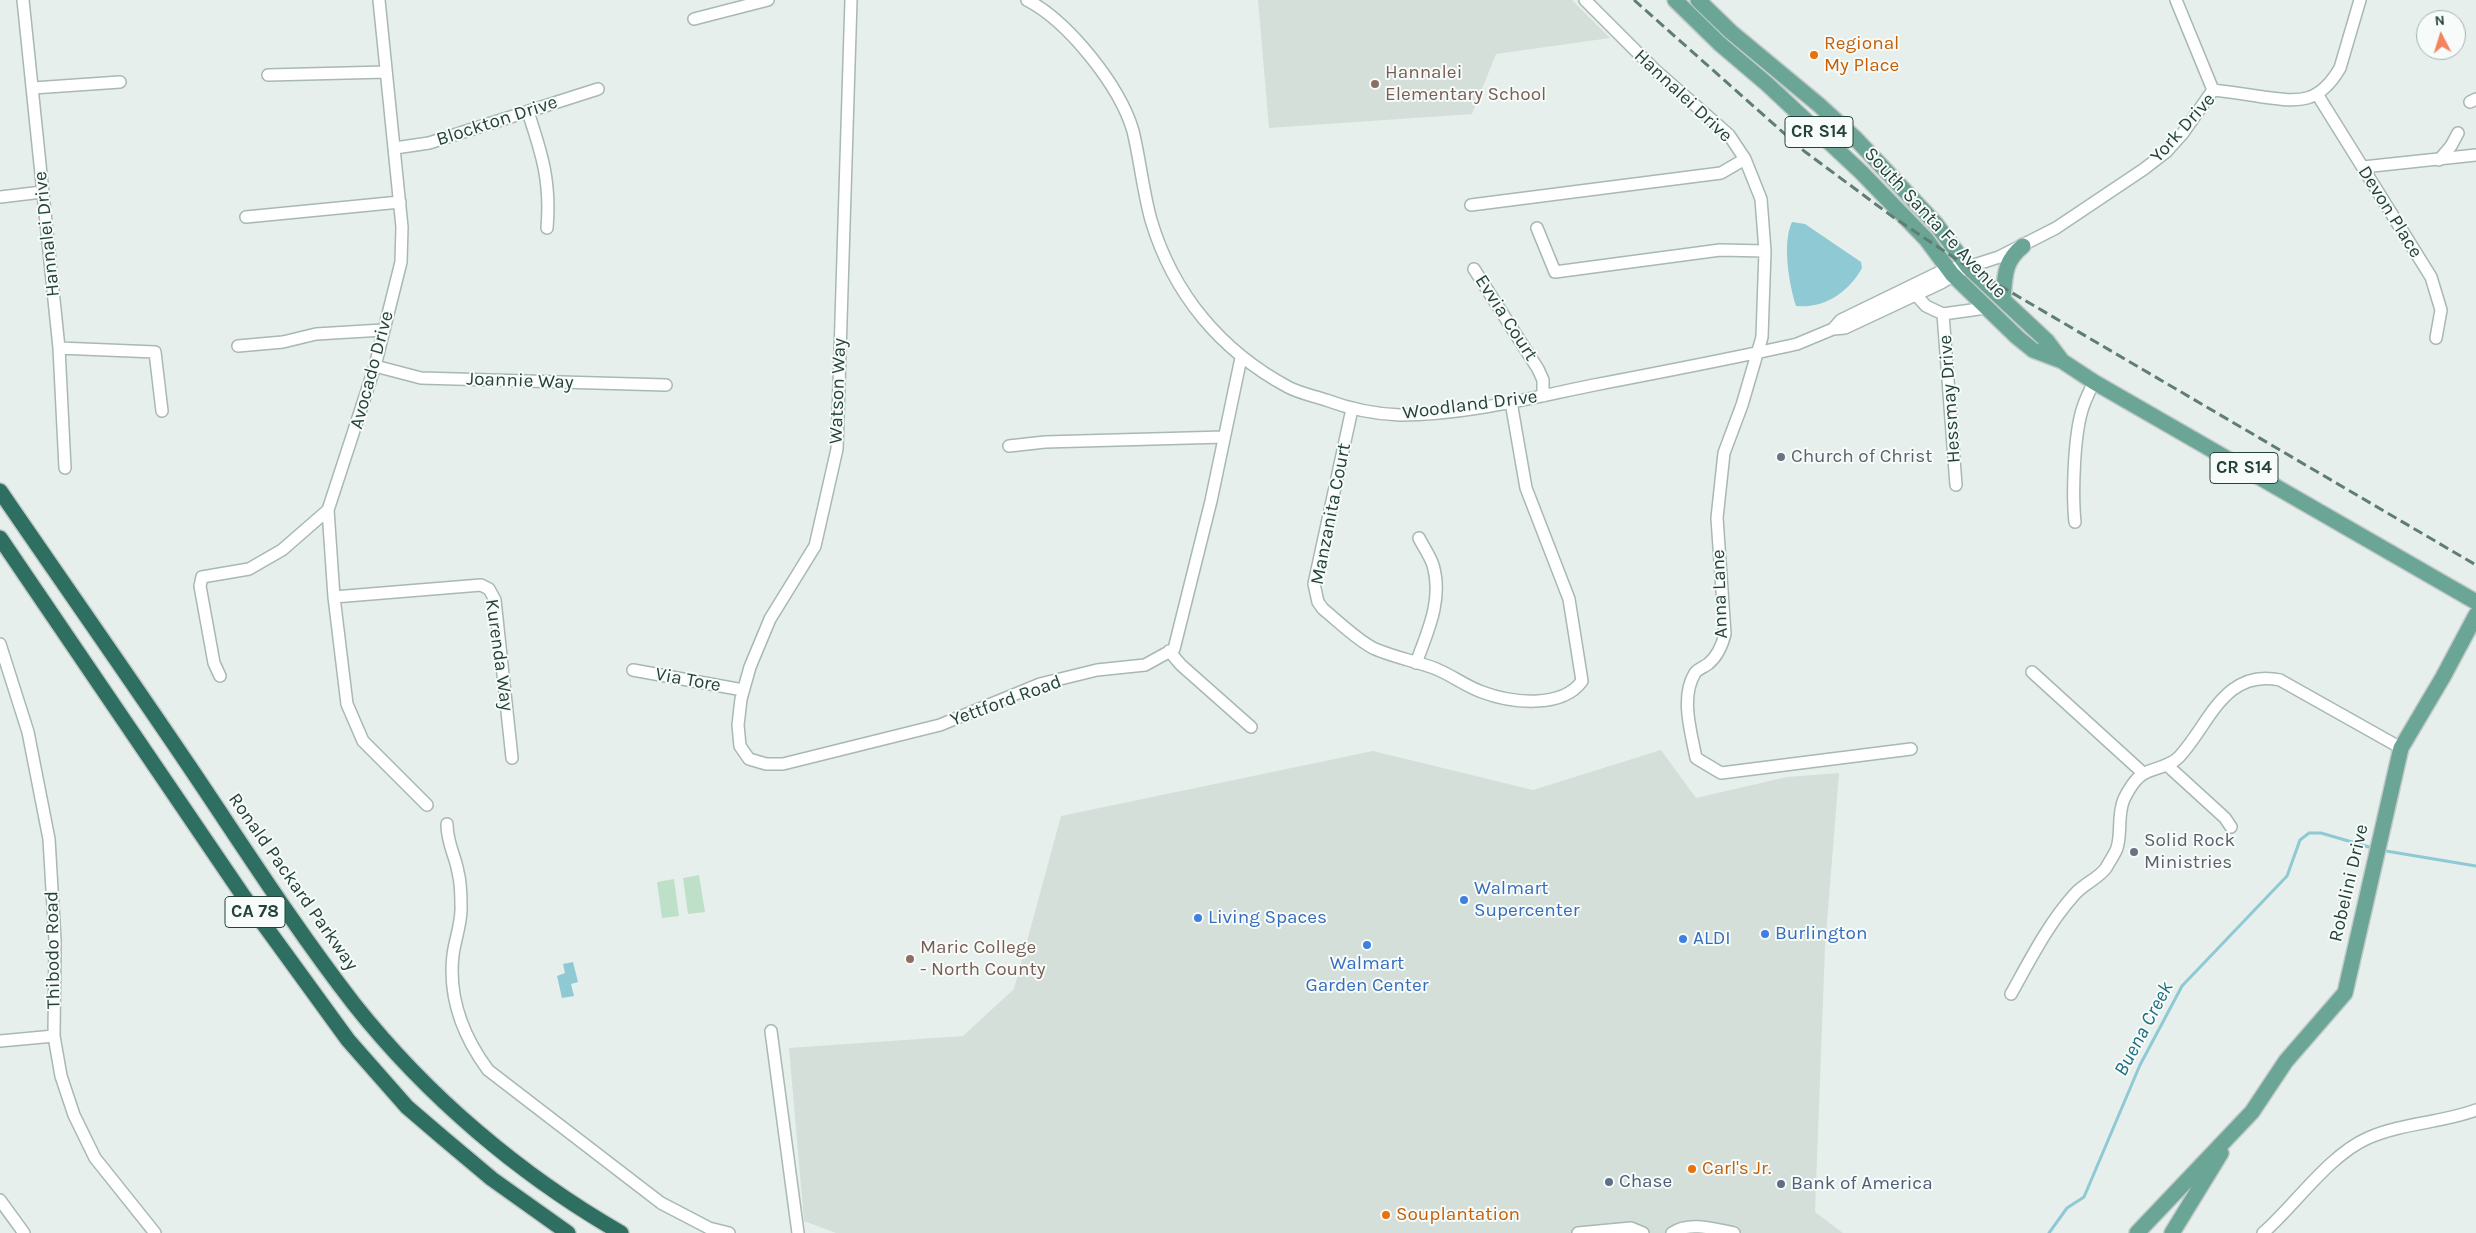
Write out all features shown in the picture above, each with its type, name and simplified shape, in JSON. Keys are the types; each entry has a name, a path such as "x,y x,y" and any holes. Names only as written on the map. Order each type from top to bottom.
{"highway":[{"name":"Ronald Packard Parkway","path":"0,491 278,897 355,1005 412,1070 463,1119 549,1186 621,1233"},
{"name":"CA 78","path":"0,538 244,897 348,1040 407,1106 442,1137 492,1179 568,1233"}],"main road":[{"name":"South Santa Fe Avenue","path":"1675,0 1720,44 1861,172 1926,238 1951,272 1986,308 2033,350 2062,361 2094,382 2476,602"},
{"name":"South Santa Fe Avenue","path":"1698,0 1731,32 1819,105 1855,138 1936,224 1968,267 2003,298 2046,341 2062,361"},
{"path":"1796,111 1822,122 1838,132 1870,163 1968,267"},
{"path":"2003,298 2010,258 2023,246"},
{"name":"Robelini Drive","path":"2229,1139 2252,1112 2286,1061 2345,993 2401,748 2443,677 2476,615"},
{"path":"2137,1233 2208,1157 2229,1139"},
{"path":"2172,1233 2229,1139"}],"street":[{"name":"Hannalei Drive","path":"23,0 34,88 42,192 59,348 65,468"},
{"name":"Avocado Drive","path":"379,0 400,202 402,227 401,262 375,366 328,510 334,597 348,704 354,722 363,741 427,804"},
{"path":"694,19 768,0"},
{"name":"Watson Way","path":"749,759 740,746 738,725 743,690 750,666 770,619 815,546 837,450 851,0"},
{"name":"Woodland Drive","path":"1027,0 1038,6 1066,29 1100,68 1127,116 1133,131 1152,221 1174,275 1199,314 1227,346 1241,358 1290,388 1352,409 1399,415 1444,412 1543,396 1758,353 1797,344 1833,329 1845,328 1916,295 1951,272"},
{"name":"Hannalei Drive","path":"1586,0 1654,70 1729,135 1745,159 1761,199 1765,251 1762,337 1758,353"},
{"path":"2176,0 2213,90"},
{"path":"2317,94 2329,83 2340,68 2360,0"},
{"path":"268,75 386,72"},
{"path":"34,88 120,82"},
{"name":"Blockton Drive","path":"395,148 428,143 598,89"},
{"name":"York Drive","path":"1968,267 1999,258 2056,228 2149,165 2183,132 2213,90 2294,101 2317,94"},
{"name":"Devon Place","path":"2317,94 2431,278 2441,310 2436,338"},
{"path":"528,112 544,160 549,200 547,228"},
{"path":"2438,160 2451,146 2458,133"},
{"path":"2363,167 2476,155"},
{"path":"1471,204 1721,173 1745,159"},
{"path":"0,197 42,192"},
{"path":"246,217 400,202"},
{"path":"1537,228 1555,272 1720,250 1765,251"},
{"name":"Woodland Drive","path":"1833,329 1841,320 1951,272 1968,267"},
{"name":"Evvia Court","path":"1474,269 1538,369 1543,380 1543,396"},
{"name":"Hessmay Drive","path":"1916,295 1926,306 1943,314 1986,308"},
{"name":"Hessmay Drive","path":"1943,314 1956,485"},
{"path":"238,346 282,342 316,334 383,330"},
{"path":"59,348 155,352 162,411"},
{"name":"Anna Lane","path":"1758,353 1724,453 1716,518 1724,634 1721,648 1710,662 1696,672 1690,686 1688,718 1696,758 1721,773 1910,749"},
{"path":"1241,358 1182,621 1174,649 1169,651 1181,665 1251,728"},
{"name":"Joannie Way","path":"375,366 421,378 666,384"},
{"path":"2074,522 2073,501 2079,422 2094,382"},
{"name":"Manzanita Court","path":"1352,409 1314,584 1318,602 1323,609 1374,648 1436,669 1482,692 1514,700 1537,700 1565,696 1575,690 1582,681 1569,599 1526,488 1511,402"},
{"path":"1009,446 1044,442 1224,437"},
{"path":"220,676 214,663 200,586 202,578 249,569 282,550 328,510"},
{"path":"1416,663 1434,613 1437,594 1433,564 1419,538"},
{"name":"Kurenda Way","path":"334,597 481,585 490,589 495,600 512,758"},
{"name":"Thibodo Road","path":"0,644 28,732 49,839 55,940 54,1036 61,1076 74,1115 95,1158 155,1233"},
{"name":"Yettford Road","path":"749,759 766,764 784,764 940,725 1040,684 1097,670 1145,665 1169,651"},
{"name":"Via Tore","path":"633,670 743,690"},
{"path":"2032,672 2143,773"},
{"path":"2011,994 2052,922 2075,893 2105,869 2117,848 2119,818 2124,800 2143,773 2168,766 2179,756 2222,698 2237,686 2257,678 2266,677 2280,680 2401,748"},
{"path":"2168,766 2225,818 2231,828"},
{"path":"446,824 447,840 458,872 462,909 453,957 454,994 458,1012 470,1045 488,1070 661,1203 709,1228 729,1233"},
{"path":"771,1031 798,1233"},
{"path":"0,1041 54,1036"},
{"path":"2263,1233 2345,1152 2367,1139 2389,1131 2476,1110"},
{"path":"0,1200 24,1233"},
{"path":"1672,1233 1681,1226 1734,1233"},
{"path":"1578,1233 1631,1228 1643,1233"}],"shaded area":[{"name":"Hannalei Elementary School","path":"1258,0 1572,0 1610,38 1496,54 1472,114 1269,128"},
{"path":"1661,750 1696,798 1787,777 1839,773 1825,947 1815,1212 1843,1233 836,1233 804,1221 789,1048 963,1036 1014,989 1061,816 1373,751 1533,790"}],"green space":[{"path":"699,875 705,912 688,914 683,878"},
{"path":"674,879 679,916 662,918 657,882"}],"water":[{"path":"1792,222 1805,224 1861,262 1862,268 1857,277 1843,291 1826,302 1816,305 1796,306 1789,275 1787,252 1787,241"},
{"path":"573,962 578,982 571,984 574,996 562,998 557,976 565,973 563,964"}],"waterway":[{"name":"Buena Creek","path":"2049,1233 2067,1208 2084,1197 2140,1065 2182,986 2287,876 2300,840 2309,833 2321,833 2369,847"},
{"name":"Buena Creek","path":"2386,851 2476,866"}],"railway":[{"path":"1634,0 1804,151 1893,217 1968,267 2476,565"}],"place":[{"name":"Regional My Place","path":"1814,55"},
{"name":"Hannalei Elementary School","path":"1375,84"},
{"name":"Church of Christ","path":"1781,457"},
{"name":"Solid Rock Ministries","path":"2134,852"},
{"name":"Walmart Supercenter","path":"1464,900"},
{"name":"Living Spaces","path":"1198,918"},
{"name":"Burlington","path":"1765,934"},
{"name":"ALDI","path":"1683,939"},
{"name":"Walmart Garden Center","path":"1367,945"},
{"name":"Maric College - North County","path":"910,959"},
{"name":"Carl's Jr.","path":"1692,1169"},
{"name":"Chase","path":"1609,1182"},
{"name":"Bank of America","path":"1781,1184"},
{"name":"Souplantation","path":"1386,1215"}]}
